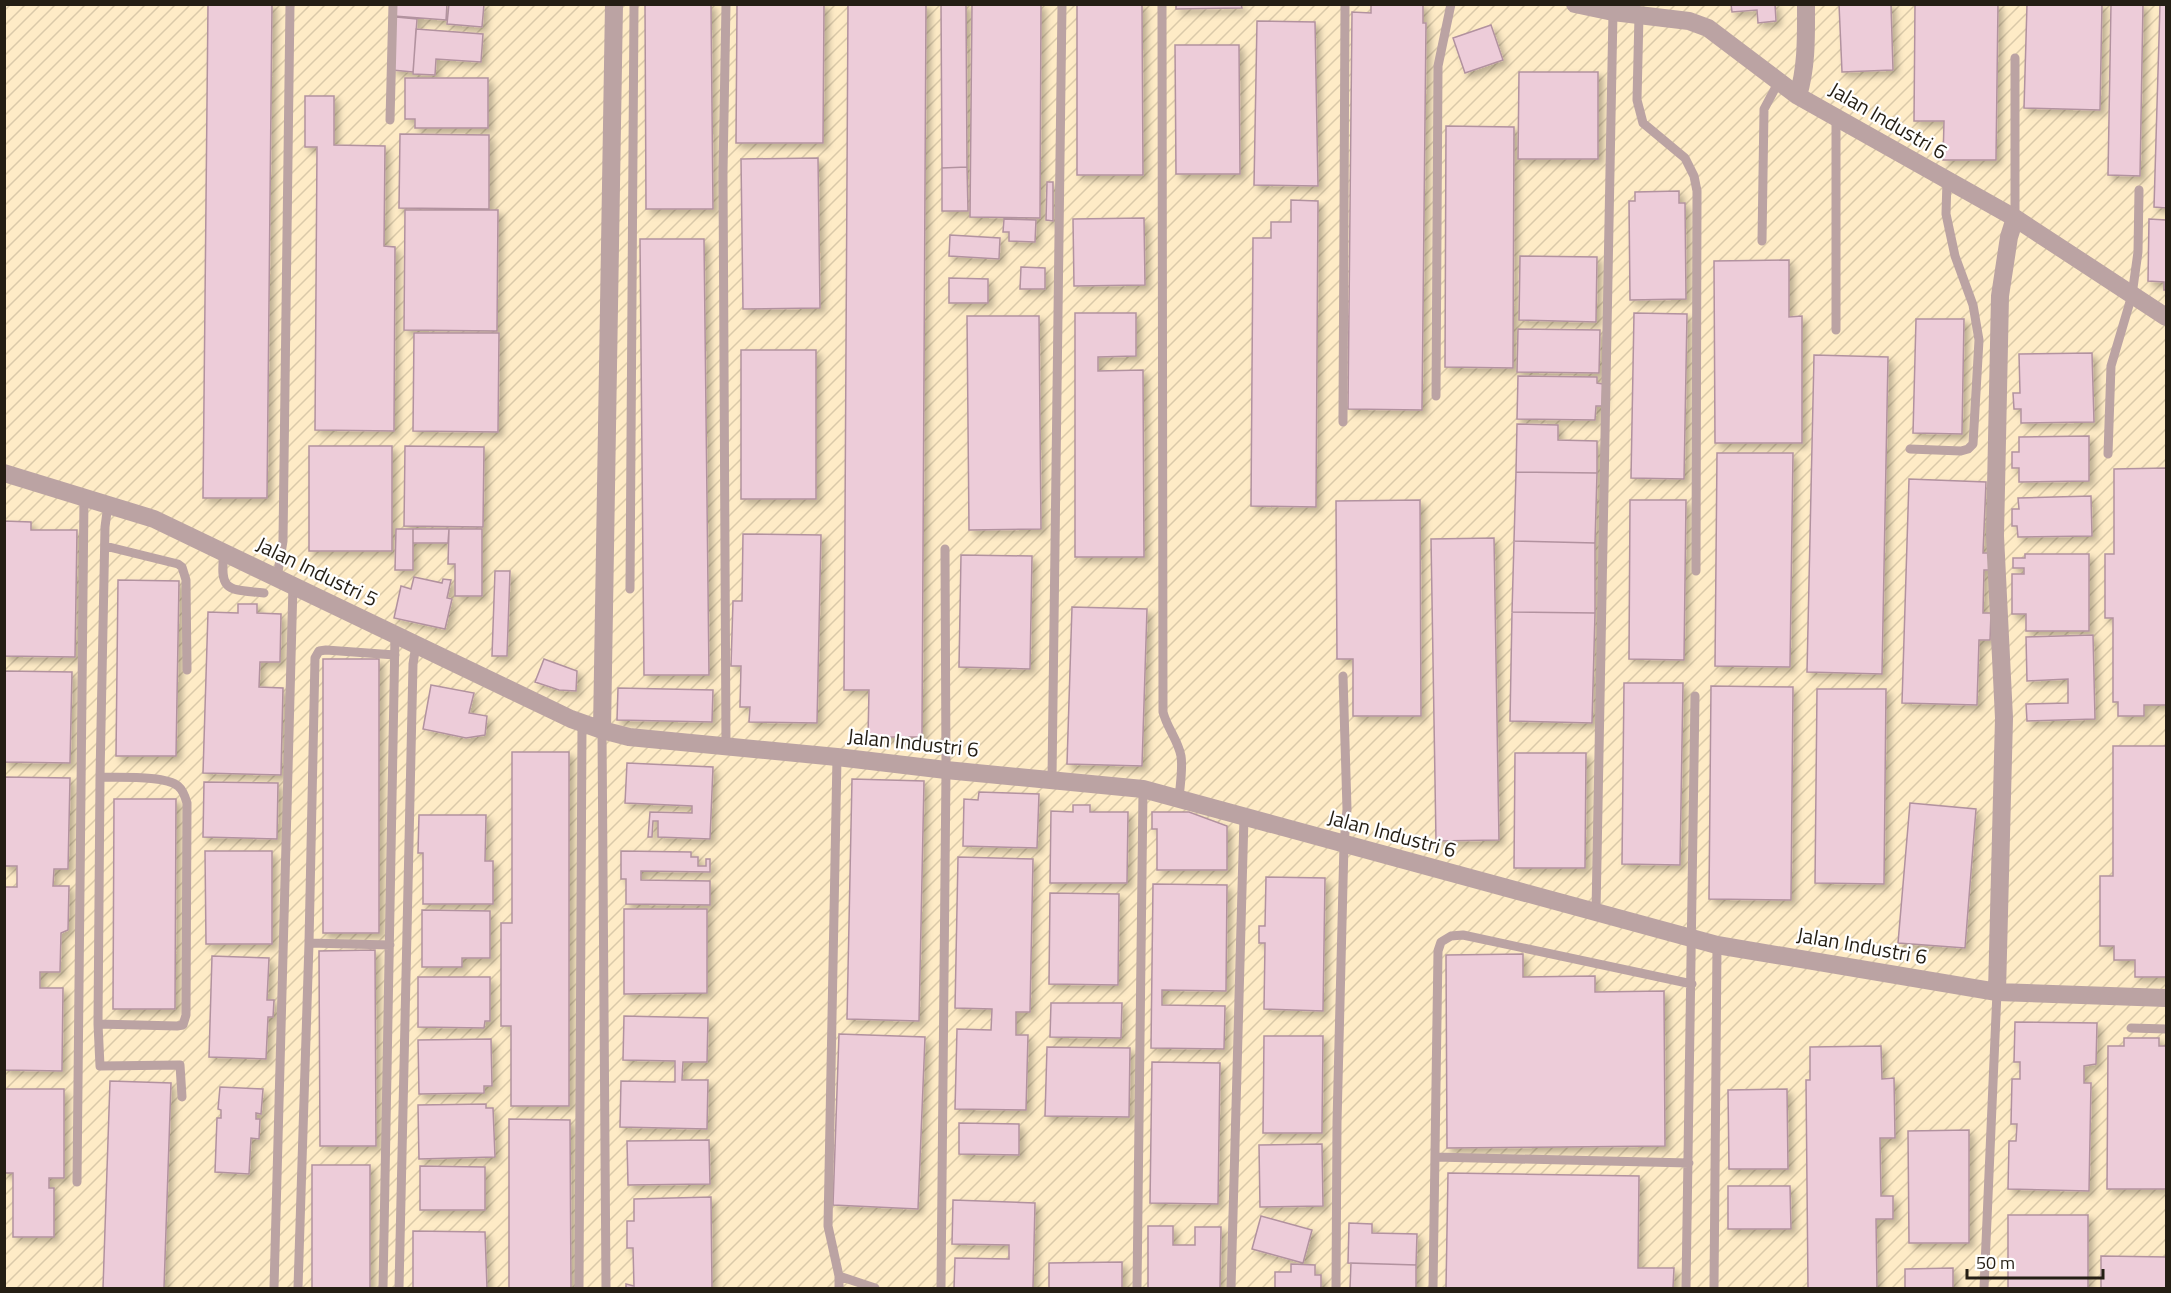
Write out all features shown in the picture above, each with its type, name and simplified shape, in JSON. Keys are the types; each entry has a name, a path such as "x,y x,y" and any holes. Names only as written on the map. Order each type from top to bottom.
{"street":[{"path":"602,730 614,4"},
{"name":"Jalan Industri 6","path":"1575,4 1613,12 1689,21 1708,28 1798,96 2015,218 2166,318"},
{"path":"1798,96 1807,54 1806,4"},
{"path":"1997,992 2004,718 1995,536 2000,308 2002,273 2015,218"},
{"name":"Jalan Industri 5","path":"4,473 154,519 416,645 582,723 602,730"},
{"name":"Jalan Industri 6","path":"602,730 629,737 1143,789 1717,945 1997,992 2166,998"}],"lane":[{"path":"274,1288 285,582 283,541 290,4"},
{"path":"390,120 393,4"},
{"path":"630,589 634,4"},
{"path":"726,4 723,196 726,746"},
{"path":"1052,780 1062,4"},
{"path":"1162,4 1163,712 1167,725 1176,740 1181,758 1179,799"},
{"path":"1343,422 1345,4"},
{"path":"1436,396 1438,66 1451,4"},
{"path":"1596,912 1613,12"},
{"path":"1639,15 1639,112 1643,123 1685,158 1694,176 1697,191 1696,571"},
{"path":"2014,58 2015,218"},
{"path":"1762,241 1764,110 1779,81"},
{"path":"1836,117 1836,330"},
{"path":"1910,449 1961,451 1973,444 1979,340 1973,305 1954,256 1946,214 1947,180"},
{"path":"2108,454 2111,366 2132,295 2138,252 2139,190"},
{"path":"77,1182 84,496"},
{"path":"108,504 100,777 98,1024 100,1066 180,1065 182,1097"},
{"path":"105,546 178,564 182,567 186,580 187,670"},
{"path":"941,1288 946,770 945,549"},
{"path":"224,552 222,579 227,586 234,590 264,593"},
{"path":"383,1288 395,635"},
{"path":"399,1288 413,664 416,645"},
{"path":"298,1288 315,658 320,651 326,650 395,655"},
{"path":"1336,1288 1337,1122 1344,844 1347,809 1343,676"},
{"path":"1686,1288 1695,696"},
{"path":"579,1288 582,723"},
{"path":"602,730 606,1288"},
{"path":"837,757 828,1226 839,1276 839,1288"},
{"path":"98,1024 177,1026 183,1025 186,1015 187,802 185,795 177,784 165,780 100,777"},
{"path":"1137,1288 1143,789"},
{"path":"1231,1288 1244,817"},
{"path":"1433,1288 1438,951 1441,942 1451,936 1463,935 1692,984"},
{"path":"309,942 390,945"},
{"path":"1714,1288 1717,945"},
{"path":"1984,1288 1997,992"},
{"path":"2131,1028 2166,1029"},
{"path":"1435,1157 1689,1162"},
{"path":"839,1276 875,1288"}],"shaded area":[{"path":"5,5 2166,5 2166,1288 5,1288"}],"building":[{"path":"208,4 272,4 267,498 203,498"},
{"path":"395,4 447,4 446,20 394,16"},
{"path":"449,4 484,4 482,27 447,24"},
{"path":"645,4 711,4 713,209 646,209"},
{"path":"737,4 824,4 823,143 736,143"},
{"path":"848,4 926,4 922,737 868,737 869,690 844,690"},
{"path":"941,4 966,4 967,167 942,168"},
{"path":"972,4 1041,4 1040,218 970,217"},
{"path":"1077,4 1142,4 1143,175 1077,175"},
{"path":"1176,4 1241,4 1242,8 1176,9"},
{"path":"1371,4 1423,4 1423,23 1426,23 1422,410 1348,409 1352,12 1371,13"},
{"path":"1731,4 1775,4 1776,21 1758,23 1757,10 1732,12"},
{"path":"1839,4 1891,4 1893,70 1842,72"},
{"path":"1915,4 1998,4 1996,160 1943,160 1944,121 1914,121"},
{"path":"2027,4 2102,4 2100,110 2024,108"},
{"path":"2111,4 2143,4 2140,176 2108,175"},
{"path":"2160,4 2166,4 2166,208 2154,207"},
{"path":"396,17 417,19 413,72 392,70"},
{"path":"1257,21 1315,22 1318,186 1254,185"},
{"path":"1491,25 1503,60 1465,73 1453,38"},
{"path":"416,29 483,34 481,62 436,59 435,75 413,74"},
{"path":"1175,45 1239,45 1240,174 1176,174"},
{"path":"1519,72 1598,72 1598,159 1518,159"},
{"path":"405,78 488,78 488,128 415,128 415,119 405,119"},
{"path":"305,96 334,96 334,145 385,146 384,246 395,247 394,431 315,430 317,147 305,147"},
{"path":"1446,126 1514,127 1513,368 1445,367"},
{"path":"400,134 489,135 489,209 399,208"},
{"path":"818,158 820,308 743,309 741,159"},
{"path":"967,167 968,211 942,211 942,168"},
{"path":"1047,182 1053,182 1053,221 1046,220"},
{"path":"1679,191 1679,203 1685,203 1686,299 1630,300 1629,201 1635,201 1635,192"},
{"path":"1291,200 1318,201 1316,507 1251,506 1253,238 1271,238 1271,222 1291,222"},
{"path":"405,210 498,210 497,331 404,330"},
{"path":"1144,218 1145,285 1074,286 1073,219"},
{"path":"1004,219 1036,220 1035,242 1009,241 1009,232 1003,232"},
{"path":"2149,219 2166,220 2166,290 2164,290 2164,282 2148,281"},
{"path":"950,235 1000,238 999,259 949,256"},
{"path":"640,239 704,239 709,675 644,675"},
{"path":"1520,256 1597,257 1596,322 1519,320"},
{"path":"1789,260 1789,317 1802,316 1802,443 1715,443 1714,261"},
{"path":"1021,267 1045,268 1045,289 1020,289"},
{"path":"949,278 988,279 988,303 949,303"},
{"path":"1075,313 1136,313 1136,356 1098,357 1098,371 1143,370 1144,557 1075,557"},
{"path":"1634,313 1687,314 1684,479 1631,478"},
{"path":"967,316 1039,316 1041,529 969,530"},
{"path":"1916,319 1964,319 1962,434 1913,433"},
{"path":"1518,329 1600,330 1599,373 1517,372"},
{"path":"414,333 499,333 498,432 413,431"},
{"path":"741,350 816,350 816,499 741,499"},
{"path":"2092,353 2094,422 2021,423 2021,409 2014,409 2013,393 2020,393 2019,354"},
{"path":"1814,355 1888,357 1882,674 1807,672"},
{"path":"1518,376 1597,377 1597,383 1603,384 1602,406 1596,406 1595,420 1517,419"},
{"path":"1517,424 1558,425 1558,440 1597,441 1597,473 1516,472"},
{"path":"2089,436 2089,481 2019,482 2019,468 2012,468 2012,452 2019,452 2019,437"},
{"path":"309,446 392,446 392,551 309,551"},
{"path":"405,446 484,447 483,527 404,526"},
{"path":"1717,453 1793,453 1790,667 1715,666"},
{"path":"2166,468 2166,705 2144,705 2144,716 2118,716 2118,702 2113,702 2113,618 2105,618 2105,554 2114,554 2114,469"},
{"path":"1516,472 1597,473 1595,543 1514,541"},
{"path":"1909,479 1986,482 1983,553 1992,553 1991,570 1984,570 1983,613 1991,613 1990,640 1979,640 1977,705 1902,703"},
{"path":"2091,496 2092,536 2018,537 2017,526 2012,526 2012,509 2019,509 2018,498"},
{"path":"1420,500 1421,716 1353,716 1353,659 1337,659 1336,501"},
{"path":"1630,500 1686,500 1684,660 1629,659"},
{"path":"4,521 31,522 31,530 77,530 75,657 4,656"},
{"path":"396,529 413,529 413,570 395,570"},
{"path":"413,529 449,529 448,543 413,543"},
{"path":"449,529 482,529 482,596 455,596 455,564 448,564"},
{"path":"743,534 821,535 817,723 749,722 750,707 740,707 741,666 731,666 733,601 742,601"},
{"path":"1494,538 1499,840 1436,841 1431,539"},
{"path":"1514,541 1595,543 1595,613 1512,612"},
{"path":"2025,554 2089,554 2089,631 2026,631 2026,614 2012,614 2012,574 2024,574 2024,568 2013,568 2013,558 2025,558"},
{"path":"961,555 1032,556 1030,669 959,667"},
{"path":"495,571 510,571 507,656 492,656"},
{"path":"414,577 442,583 443,579 451,580 447,598 452,599 445,629 394,618 401,586 411,589"},
{"path":"118,580 179,581 176,756 116,756"},
{"path":"238,604 257,604 257,613 281,614 280,662 260,662 259,687 283,688 281,775 203,773 208,612 238,613"},
{"path":"1072,607 1147,609 1142,766 1067,764"},
{"path":"1512,612 1595,613 1592,723 1510,721"},
{"path":"2093,635 2095,719 2027,721 2026,704 2068,703 2068,679 2027,681 2026,637"},
{"path":"323,659 379,659 379,933 323,933"},
{"path":"544,659 577,671 576,691 559,690 535,682"},
{"path":"4,671 72,672 70,763 4,762"},
{"path":"1624,683 1683,683 1680,865 1622,864"},
{"path":"431,685 474,693 469,713 487,716 485,735 466,738 423,729"},
{"path":"1711,686 1793,687 1791,900 1709,899"},
{"path":"618,688 713,690 712,722 617,720"},
{"path":"1817,689 1886,689 1884,884 1815,883"},
{"path":"2113,746 2166,746 2166,977 2135,977 2135,960 2114,960 2114,946 2100,946 2100,876 2113,876"},
{"path":"512,752 569,752 569,1106 511,1106 511,1026 501,1026 501,923 512,923"},
{"path":"1515,753 1586,753 1585,868 1514,868"},
{"path":"627,763 713,767 710,839 658,837 658,821 653,821 652,837 648,837 650,812 692,813 692,806 625,803"},
{"path":"4,777 70,778 68,869 54,869 53,886 69,886 68,930 61,933 60,972 40,972 40,988 63,988 62,1071 4,1070 4,887 17,887 17,866 4,866"},
{"path":"852,779 924,781 919,1021 847,1019"},
{"path":"204,782 278,783 277,839 203,837"},
{"path":"979,792 1039,794 1037,848 963,846 964,799 978,800"},
{"path":"114,799 176,799 175,1009 113,1009"},
{"path":"1910,803 1976,809 1965,948 1898,943"},
{"path":"1073,805 1090,805 1090,812 1128,812 1127,883 1050,883 1051,811 1073,812"},
{"path":"1152,812 1189,812 1227,826 1227,870 1157,870 1157,829 1152,829"},
{"path":"419,815 486,815 485,861 493,861 493,904 423,904 423,853 418,853"},
{"path":"205,851 272,851 272,944 206,944"},
{"path":"621,851 691,852 691,857 698,857 698,866 706,866 706,859 710,859 710,872 641,871 641,880 710,881 710,905 626,904 626,879 621,879"},
{"path":"958,857 1033,859 1030,1012 1016,1012 1016,1035 1028,1035 1026,1110 955,1109 957,1029 991,1030 992,1009 955,1008"},
{"path":"1266,877 1325,878 1323,1011 1264,1009 1265,943 1259,943 1259,926 1265,926"},
{"path":"1153,884 1227,885 1226,991 1162,990 1162,1005 1225,1006 1224,1049 1151,1048"},
{"path":"1050,893 1119,894 1118,985 1049,984"},
{"path":"624,909 707,909 707,993 624,994"},
{"path":"422,910 490,911 490,958 462,958 462,967 422,967"},
{"path":"375,950 376,1146 320,1146 319,951"},
{"path":"1523,954 1523,977 1595,976 1595,992 1664,991 1665,1146 1447,1148 1446,955"},
{"path":"212,956 269,958 267,1000 274,1000 273,1017 268,1017 266,1059 209,1057"},
{"path":"418,977 490,977 490,1021 485,1021 484,1028 418,1027"},
{"path":"1051,1003 1122,1003 1121,1038 1050,1037"},
{"path":"624,1016 708,1018 707,1062 683,1062 682,1080 708,1080 707,1129 620,1127 621,1081 675,1082 675,1061 623,1060"},
{"path":"2015,1022 2097,1023 2096,1064 2084,1066 2084,1083 2091,1083 2089,1191 2008,1189 2009,1141 2016,1141 2017,1124 2011,1124 2012,1079 2020,1079 2020,1062 2014,1062"},
{"path":"839,1034 925,1037 918,1209 833,1205"},
{"path":"1264,1036 1323,1036 1322,1133 1263,1133"},
{"path":"2124,1038 2159,1038 2159,1046 2166,1046 2166,1189 2107,1189 2108,1046 2124,1046"},
{"path":"491,1039 492,1086 484,1086 484,1093 419,1094 418,1040"},
{"path":"1881,1046 1882,1079 1894,1078 1895,1138 1880,1138 1881,1196 1893,1196 1893,1219 1876,1219 1877,1288 1808,1288 1806,1080 1810,1080 1810,1047"},
{"path":"1047,1047 1130,1048 1129,1117 1045,1116"},
{"path":"1152,1062 1220,1063 1218,1204 1150,1203"},
{"path":"110,1081 171,1083 164,1288 103,1288"},
{"path":"220,1087 263,1089 261,1114 256,1113 256,1119 260,1119 259,1139 251,1138 249,1174 215,1172 217,1118 221,1118 221,1110 218,1109"},
{"path":"4,1089 64,1089 64,1178 49,1178 49,1188 54,1188 54,1237 13,1237 13,1173 4,1173"},
{"path":"1787,1089 1788,1169 1729,1169 1728,1090"},
{"path":"486,1104 486,1108 493,1108 495,1157 419,1159 418,1105"},
{"path":"509,1119 570,1120 571,1288 509,1288"},
{"path":"959,1123 1019,1124 1019,1155 959,1154"},
{"path":"1969,1130 1969,1243 1909,1243 1908,1131"},
{"path":"709,1140 710,1184 628,1185 627,1141"},
{"path":"1322,1144 1323,1206 1260,1207 1259,1145"},
{"path":"312,1165 370,1165 370,1288 312,1288"},
{"path":"420,1166 485,1167 485,1210 420,1210"},
{"path":"1448,1173 1639,1176 1638,1268 1674,1268 1673,1288 1446,1288"},
{"path":"1728,1186 1790,1186 1791,1229 1728,1229"},
{"path":"711,1197 712,1288 626,1288 626,1284 634,1286 633,1248 627,1248 627,1221 634,1221 634,1199"},
{"path":"953,1200 1035,1203 1033,1288 954,1288 955,1258 1009,1259 1009,1245 952,1244"},
{"path":"2008,1215 2088,1215 2088,1288 2008,1288"},
{"path":"1261,1216 1312,1230 1303,1263 1252,1249"},
{"path":"1349,1223 1372,1224 1372,1233 1417,1234 1416,1265 1348,1263"},
{"path":"1148,1226 1173,1226 1173,1245 1195,1245 1195,1227 1221,1227 1220,1288 1148,1288"},
{"path":"413,1231 485,1232 487,1288 413,1288"},
{"path":"2101,1256 2166,1257 2166,1288 2101,1288"},
{"path":"1122,1262 1122,1288 1049,1288 1049,1263"},
{"path":"1351,1263 1416,1265 1416,1288 1350,1288"},
{"path":"1291,1264 1315,1265 1315,1275 1321,1275 1321,1288 1275,1288 1275,1272 1291,1272"},
{"path":"1953,1268 1953,1288 1905,1288 1905,1269"}]}
